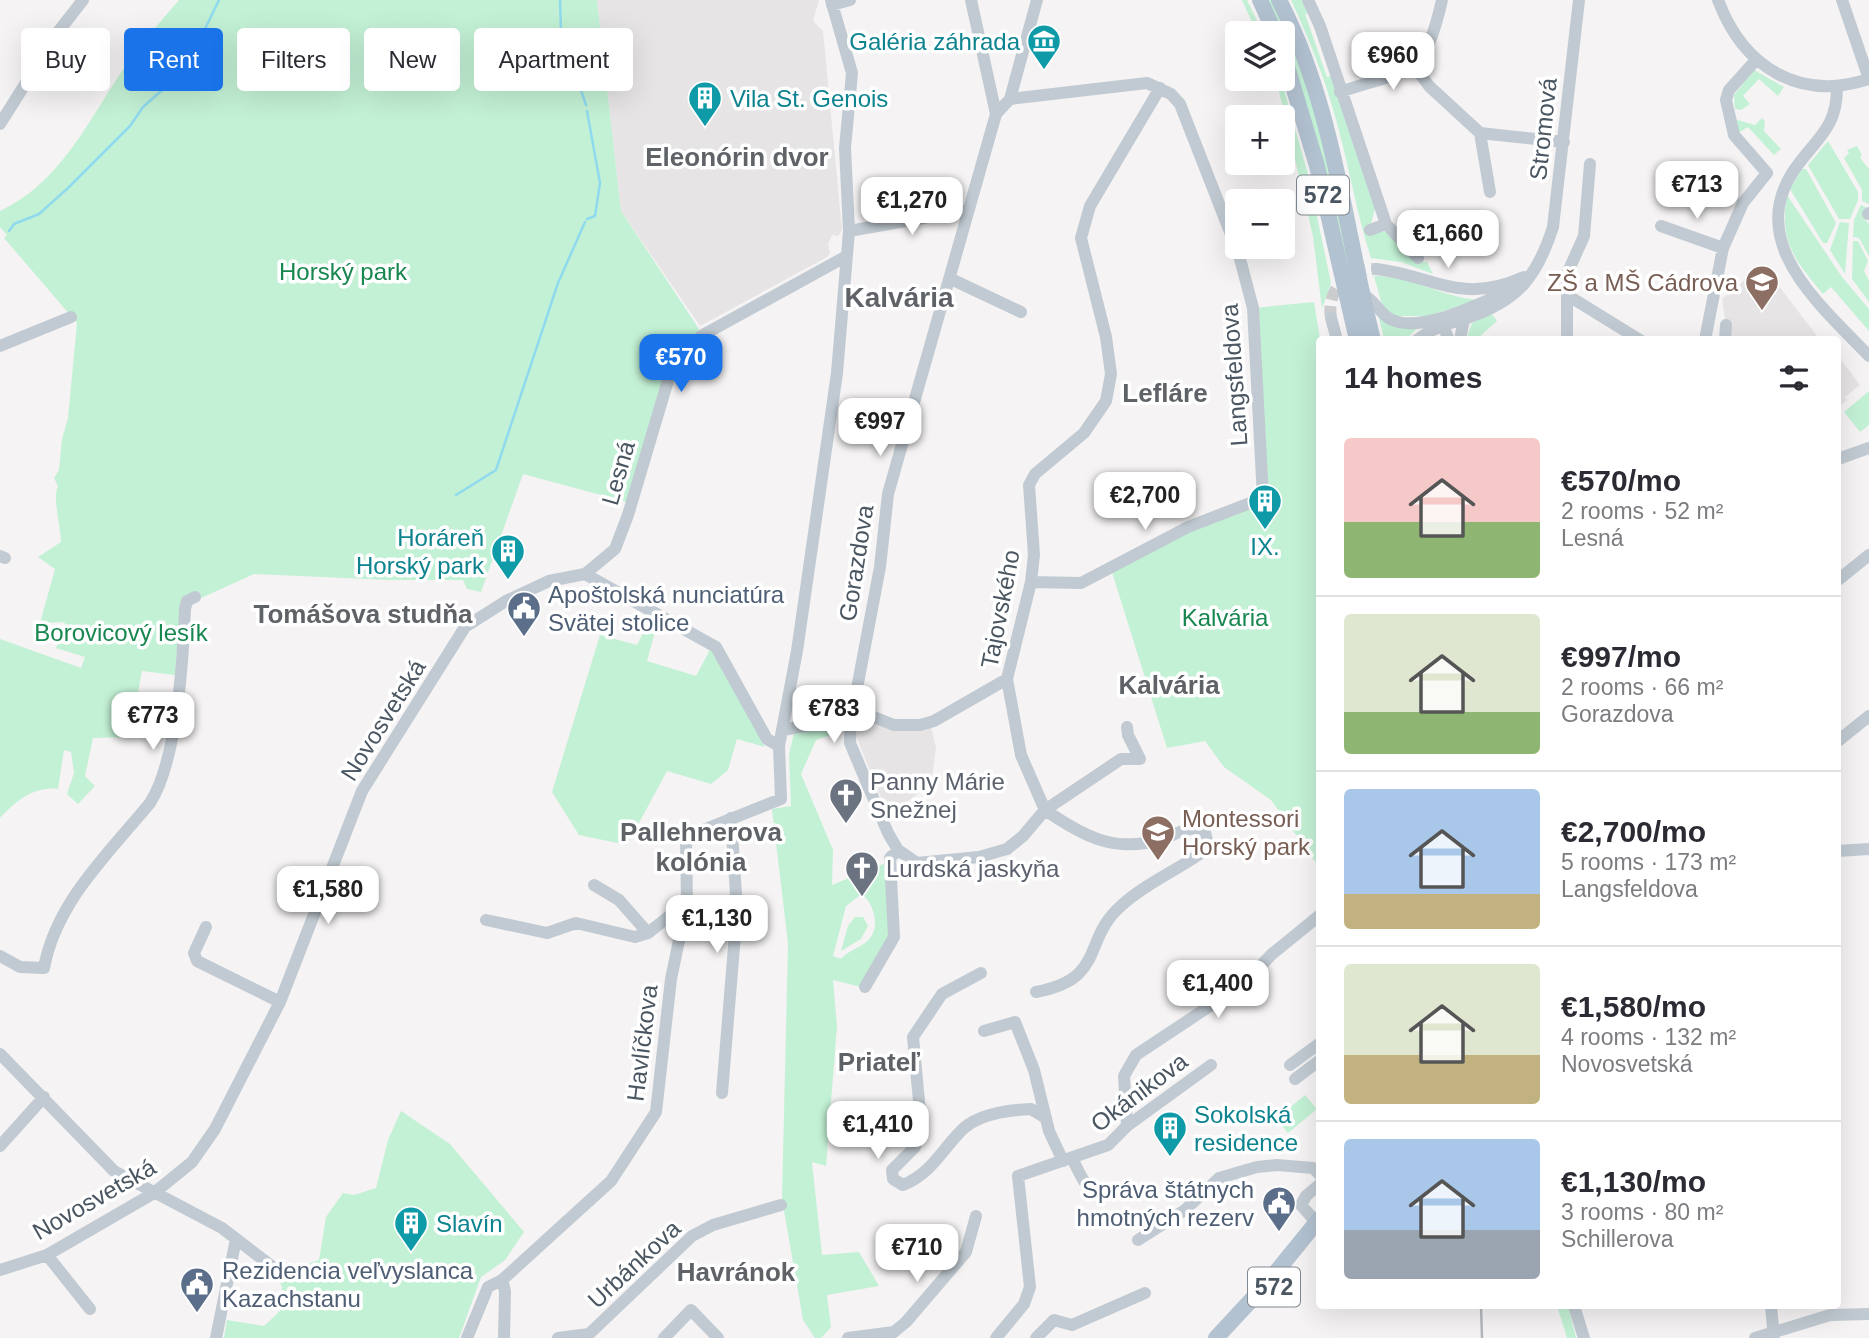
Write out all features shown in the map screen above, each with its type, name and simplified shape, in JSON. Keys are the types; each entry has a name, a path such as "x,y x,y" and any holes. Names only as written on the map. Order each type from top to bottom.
{"main road":[{"path":"1260,0 1270,21"},
{"name":"572","path":"1279,0 1307,63 1323,112 1372,336"},
{"name":"572","path":"1294,91 1317,166 1356,336"},
{"name":"572","path":"1216,1338 1316,1227"},
{"name":"572","path":"1228,1338 1316,1228"}],"street":[{"path":"585,574 716,647 767,739 779,746 837,373 849,231 845,148 852,73 831,3 850,0"},
{"path":"971,0 996,114"},
{"name":"Gorazdova","path":"898,850 850,743 851,720 880,567 888,494 996,114 1010,99 1037,0"},
{"path":"1308,0 1320,26 1386,223 1418,258"},
{"path":"1340,92 1419,62 1433,37 1442,0"},
{"name":"Stromová","path":"1458,317 1495,307 1516,293 1529,281 1541,260 1553,227 1579,0"},
{"path":"1718,0 1734,35 1756,60 1774,72 1800,82 1837,88 1869,79 1842,0"},
{"path":"0,124 79,2"},
{"path":"1706,336 1723,248 1743,203 1767,173 1734,135 1726,100 1729,90 1756,60"},
{"path":"1419,62 1429,86 1480,133 1564,142"},
{"path":"1010,99 1147,83 1160,88"},
{"name":"Tajovského","path":"1045,810 1021,755 1007,679 1031,582 1034,533 1029,485 1035,474 1072,446 1092,425 1106,401 1111,383 1107,337 1082,238 1090,206 1160,88"},
{"name":"Langsfeldova","path":"1031,582 1081,583 1188,527 1263,498 1254,307 1239,255 1180,104 1160,88"},
{"path":"1837,88 1835,114 1830,124 1782,187 1777,204 1777,231 1794,270 1869,356"},
{"path":"1480,133 1490,192"},
{"path":"1567,336 1567,274 1584,236 1590,164"},
{"path":"849,231 968,210"},
{"path":"1370,230 1386,223"},
{"path":"1661,226 1723,248"},
{"name":"Lesná","path":"585,574 615,549 628,515 672,367 701,336 845,257"},
{"name":"Stromová","path":"1458,317 1513,289 1541,260"},
{"path":"1377,269 1472,291 1492,289 1524,278"},
{"path":"951,279 1021,312"},
{"path":"1362,294 1373,299 1383,313 1396,321 1458,317"},
{"path":"1567,295 1634,336"},
{"path":"0,346 71,317"},
{"path":"1424,336 1458,317"},
{"path":"1458,317 1460,336"},
{"path":"1331,318 1336,336"},
{"path":"1725,336 1726,325"},
{"path":"1443,326 1448,336"},
{"path":"1841,458 1869,448"},
{"path":"1841,578 1869,555"},
{"name":"Novosvetská","path":"0,1270 47,1255 154,1193 192,1162 215,1129 280,1002 299,959 330,867 362,791 384,751 426,693 465,626 506,601 549,581 585,574"},
{"path":"0,956 20,967 44,968 50,937 64,908 150,803 161,785 171,744 185,609 187,601 195,597"},
{"path":"783,730 851,720 866,714 894,725 926,723 1007,679"},
{"path":"1841,739 1869,716"},
{"path":"864,987 894,937 890,858 898,850 922,864 992,854 1016,844 1045,810 1121,759 1140,759 1127,727"},
{"name":"Havlíčkova","path":"467,1338 488,1287 502,1280 611,1181 656,1112 671,979 687,902 686,841 694,834 781,799 779,746"},
{"path":"1035,992 1053,988 1079,976 1110,917 1135,894 1204,851 1208,841 1204,829 1194,827 1143,845 1105,843 1082,835 1045,810"},
{"path":"722,1093 737,910 731,818"},
{"path":"1841,851 1869,849"},
{"path":"594,885 620,900 648,933"},
{"path":"486,920 547,933 576,923 635,937 648,933 687,902"},
{"path":"1127,1126 1124,1076 1136,1055 1244,984 1272,954 1316,918"},
{"path":"206,927 194,953 197,961 280,1002"},
{"path":"981,973 942,994 913,1037 920,1112 918,1133 915,1147 892,1170 893,1179 903,1185 916,1180 936,1162 960,1131 982,1118 1031,1109 1046,1118"},
{"path":"984,1031 1015,1022 1034,1070 1046,1118 1067,1159 1086,1186 1095,1194 1107,1195 1128,1188"},
{"path":"1290,1065 1316,1046"},
{"path":"0,1054 113,1165 154,1193 222,1228 278,1271"},
{"path":"1295,1080 1316,1063"},
{"name":"Okánikova","path":"996,1338 1024,1304 1030,1287 1018,1177 1108,1145 1127,1126 1210,1065"},
{"path":"0,1146 44,1097"},
{"path":"1138,1240 1185,1210 1219,1178 1277,1165 1313,1168 1316,1171"},
{"path":"1316,1187 1306,1195 1301,1205 1316,1223"},
{"name":"Urbánkova","path":"558,1338 589,1334 692,1236 713,1225 780,1205"},
{"path":"848,1338 894,1332 906,1322 966,1252 976,1216"},
{"path":"216,1338 236,1239"},
{"path":"47,1255 90,1309"},
{"path":"502,1280 505,1290 504,1338"},
{"path":"1036,1338 1054,1320 1072,1325 1146,1293"},
{"path":"1575,1309 1584,1338"},
{"path":"1771,1309 1774,1335"},
{"path":"664,1338 691,1310 718,1338"},
{"path":"1755,1338 1774,1335 1830,1315 1869,1314"}],"shaded area":[{"path":"597,0 819,0 813,21 823,31 842,230 838,236 832,235 827,257 700,326 621,211 607,91 633,91 633,28 600,28"},
{"name":"ZŠ a MŠ Cádrova","path":"1763,265 1817,336 1725,336 1722,299"},
{"path":"1841,360 1860,385 1845,397 1847,400 1841,405"},
{"path":"869,721 931,726 936,748 932,777 926,788 904,804 886,810 856,736 861,724"}],"green space":[{"name":"Horský park","path":"179,0 597,0 600,28 474,28 474,91 607,91 621,211 699,329 678,353 627,502 523,474 481,592 467,589 463,580 254,574 190,603 181,603 175,675 142,671 130,737 93,738 85,776 95,786 78,804 67,794 74,773 71,752 64,750 58,789 33,792 0,818 0,639 81,668 85,657 56,648 65,622 40,623 55,569 38,557 61,542 56,505 58,486 54,478 59,470 62,439 68,418 77,323 4,238 7,235 0,227 0,211 23,198 60,163 124,69 124,91 223,91 223,28 154,28"},
{"path":"1242,0 1247,0 1257,21 1252,21"},
{"path":"1266,0 1272,0 1282,21 1275,21"},
{"path":"1291,0 1305,0 1311,12 1305,14 1327,77 1333,75 1375,209 1369,231 1391,232 1416,263 1427,262 1433,274 1401,262 1371,258 1329,95"},
{"path":"1295,56 1316,110 1367,336 1362,336 1295,74"},
{"path":"1754,70 1784,87 1778,96 1759,79 1743,96 1750,104 1741,110 1735,109 1734,95"},
{"path":"1279,91 1284,91 1288,105 1282,105"},
{"path":"1762,118 1765,121 1764,131 1781,149 1774,155 1748,127 1738,133 1734,119 1755,125"},
{"path":"1295,128 1308,174 1331,283 1322,309 1313,236 1295,160"},
{"path":"1828,141 1858,192 1858,200 1850,219 1839,219 1808,165"},
{"path":"1857,146 1862,155 1860,158 1869,169 1869,204 1862,201 1862,190 1844,158 1849,153 1847,150"},
{"path":"1802,169 1806,169 1836,223 1827,243 1823,243 1790,189"},
{"path":"1787,195 1842,277 1869,309 1869,331 1831,287 1823,294 1797,260 1787,238 1785,225"},
{"path":"1861,205 1867,208 1864,218 1869,224 1869,256 1859,238 1853,237 1854,220"},
{"path":"1840,222 1849,223 1845,274 1830,250"},
{"path":"1853,241 1858,241 1868,261 1864,271 1869,281 1869,302 1852,279"},
{"path":"1374,276 1400,279 1451,295 1478,300 1428,316 1394,316 1382,305"},
{"name":"Kalvária","path":"1314,302 1320,336 1316,336 1316,863 1271,800 1224,767 1205,741 1167,748 1111,569 1263,498 1253,308"},
{"path":"1491,313 1497,321 1480,336 1467,336 1472,323"},
{"path":"1379,318 1419,327 1409,336 1383,336"},
{"path":"1869,391 1869,425 1860,432 1844,412"},
{"path":"651,617 658,621 647,661 696,676 711,648 765,747 737,739 728,770 711,784 667,771 627,845 579,835 552,792 600,635 637,645"},
{"path":"832,725 843,731 816,740 801,774 833,850 832,885 888,862 892,936 861,987 833,980 837,1026 826,1166 812,1162 822,1255 859,1252 879,1286 827,1295 831,1327 821,1338 815,1338 803,1320 782,1199 788,943 772,809 791,806 789,754 794,733","holes":["862,894 875,918 874,932 865,943 841,959 833,956 846,906"]},
{"path":"855,917 863,917 868,926 861,939 841,951 848,926"},
{"path":"1305,1095 1316,1108 1288,1133 1276,1119"},
{"path":"401,1111 450,1144 524,1232 505,1260 481,1277 459,1338 224,1338 227,1320 264,1326 280,1311 282,1287 276,1274 280,1269 285,1273 319,1260 326,1217 343,1193 354,1195 376,1188 388,1140"},
{"path":"1558,1309 1569,1309 1576,1338 1567,1338"}],"waterway":[{"path":"9,231 14,224 39,214 68,188 130,126 143,107 168,85 178,60 192,40 203,33 219,0"},
{"path":"560,0 561,31 586,105"},
{"path":"587,111 600,183 595,216 587,219"},
{"path":"456,495 496,470 558,283 585,222"}],"tunnel":[{"path":"1331,318 1332,298 1341,283 1357,273 1377,269"}],"railway":[{"path":"1481,1309 1482,1338"}],"place":[{"name":"Galéria záhrada","path":"1044,71"},
{"name":"Vila St. Genois","path":"705,128"},
{"name":"ZŠ a MŠ Cádrova","path":"1762,312"},
{"name":"IX.","path":"1265,531"},
{"name":"Horáreň Horský park","path":"508,581"},
{"name":"Apoštolská nunciatúra Svätej stolice","path":"524,638"},
{"name":"Panny Márie Snežnej","path":"846,825"},
{"name":"Montessori Horský park","path":"1158,862"},
{"name":"Lurdská jaskyňa","path":"862,898"},
{"name":"Sokolská residence","path":"1170,1158"},
{"name":"Správa štátnych hmotných rezerv","path":"1279,1233"},
{"name":"Slavín","path":"411,1253"},
{"name":"Rezidencia veľvyslanca Kazachstanu","path":"197,1314"}],"district":[{"name":"Eleonórin dvor","path":"737,157"},
{"name":"Kalvária","path":"899,297"},
{"name":"Lefláre","path":"1165,393"},
{"name":"Tomášova studňa","path":"363,614"},
{"name":"Kalvária","path":"1169,685"},
{"name":"Pallehnerova kolónia","path":"701,847"},
{"name":"Priateľ","path":"879,1062"},
{"name":"Havránok","path":"736,1272"}],"park label":[{"name":"Borovicový lesík","path":"121,632"}]}
